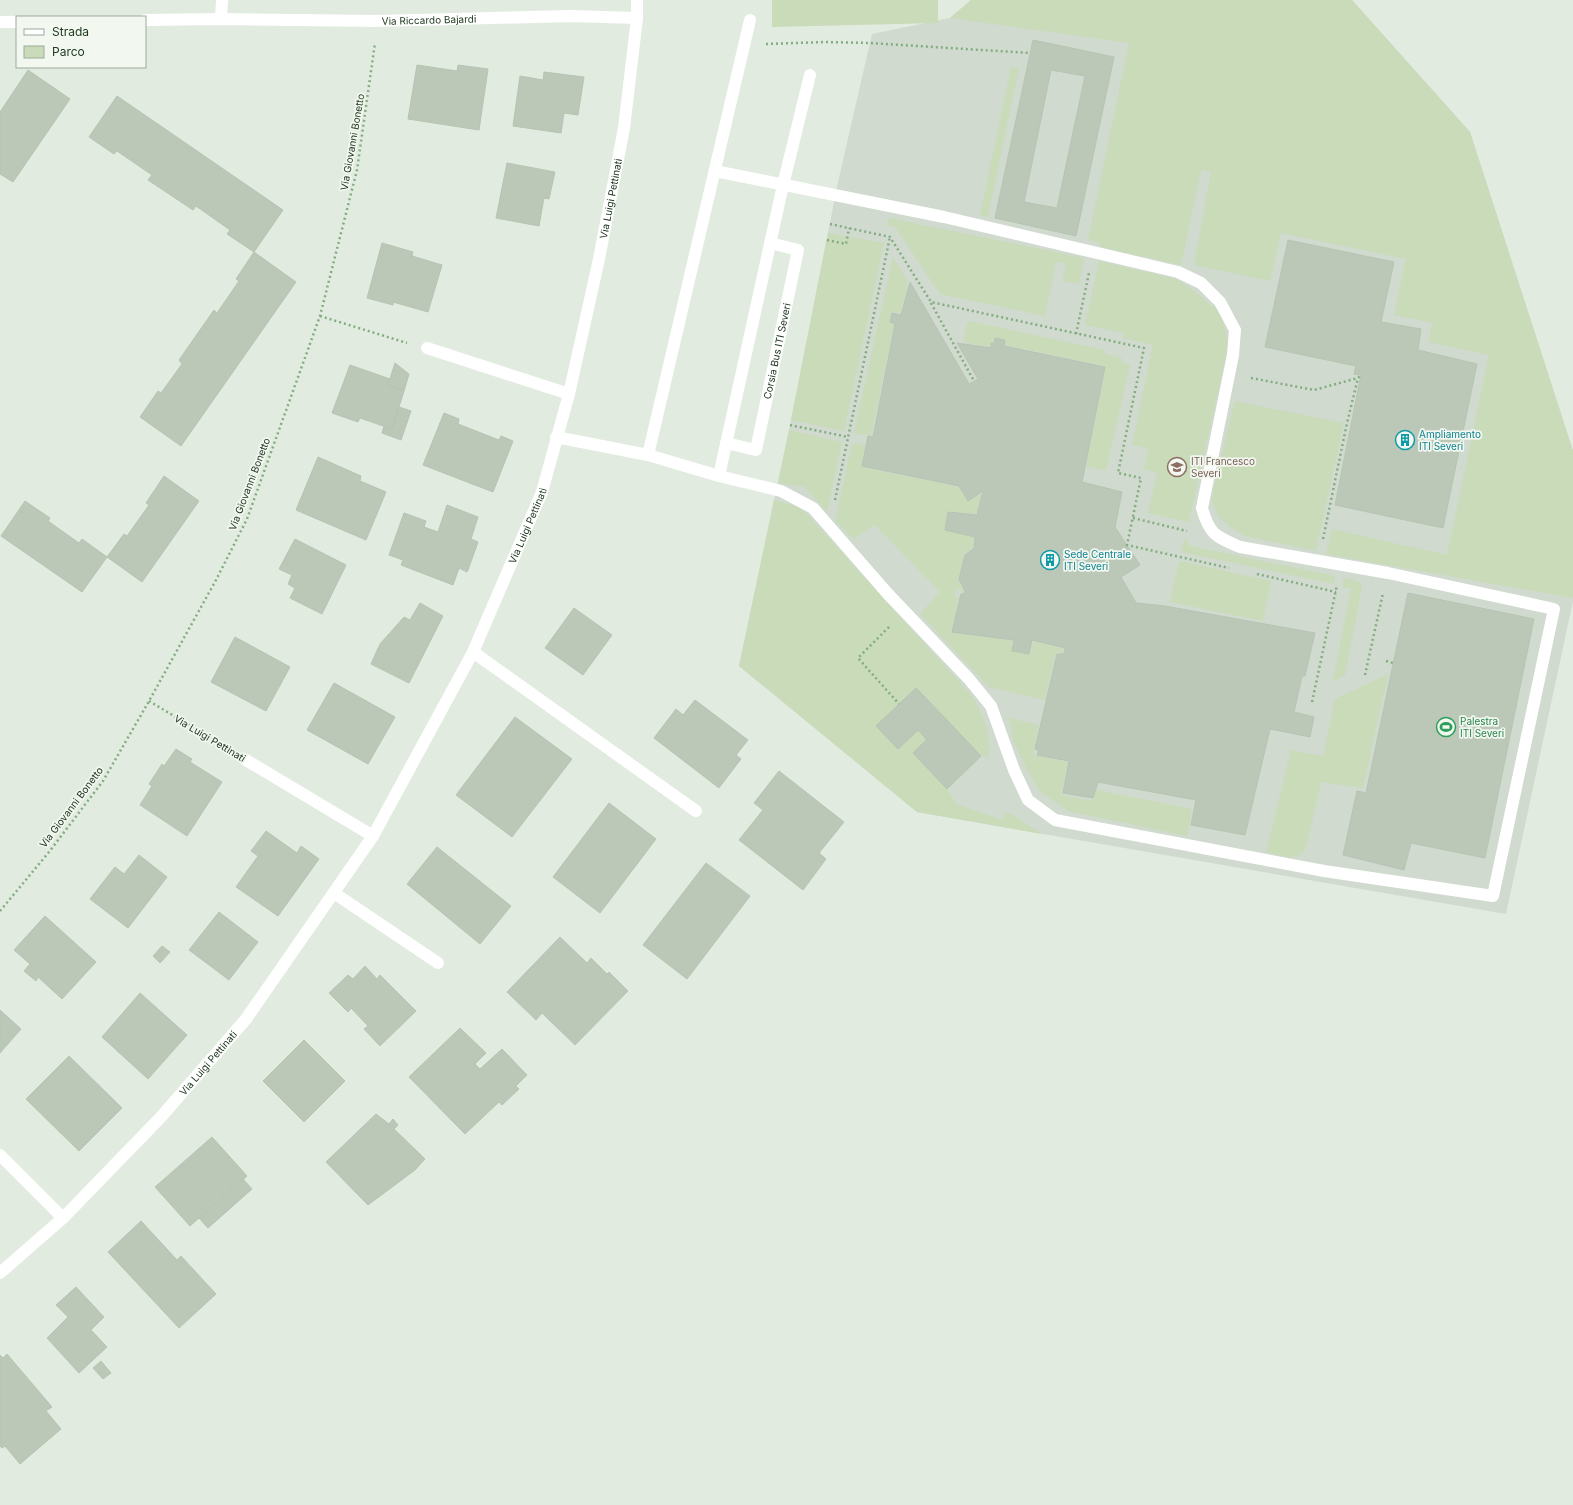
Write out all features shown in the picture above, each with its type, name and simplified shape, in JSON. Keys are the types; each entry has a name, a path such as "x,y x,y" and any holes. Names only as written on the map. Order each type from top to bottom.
{"street":[{"path":"221,19 222,0"},
{"name":"Via Luigi Pettinati","path":"0,1273 63,1218 161,1117 246,1019 373,836 473,652 542,492 569,394 599,259 624,128 637,18 637,0"},
{"name":"Via Riccardo Bajardi","path":"146,20 221,19 377,21 571,16 637,18"},
{"path":"648,455 750,20"},
{"path":"0,22 16,22"},
{"path":"719,476 783,185 810,75"},
{"path":"556,437 648,455 719,476 781,491 813,508 906,612 969,679 991,706 1012,763 1028,800 1055,820 1324,871 1493,896 1554,609 1388,573 1240,547 1218,538 1206,523 1202,508 1233,355 1235,330 1220,302 1201,283 1178,272 1094,251 944,217 715,171"},
{"name":"Corsia Bus ITI Severi","path":"726,443 756,450 798,250 770,243"},
{"path":"427,348 569,394"},
{"path":"473,652 696,811"},
{"name":"Via Luigi Pettinati","path":"246,760 373,836"},
{"path":"334,893 438,963"},
{"path":"0,1155 63,1218"}],"path":[{"name":"Via Giovanni Bonetto","path":"0,910 49,852 103,781 216,580 247,520 320,316 357,170 375,39"},
{"path":"744,45 825,42 869,43 1030,53"},
{"path":"830,224 890,237 931,302 974,381"},
{"path":"827,240 846,244 850,228"},
{"path":"827,524 831,516 890,237"},
{"path":"1076,334 1094,251"},
{"path":"931,302 1144,348 1118,473 1141,478 1127,545"},
{"path":"320,316 427,348"},
{"path":"1229,374 1314,390 1358,378 1361,375"},
{"path":"1318,561 1358,378"},
{"path":"790,424 848,437"},
{"path":"1133,518 1218,538"},
{"path":"1364,675 1388,573"},
{"path":"1312,702 1336,592"},
{"path":"899,704 858,658 906,612"},
{"path":"1386,662 1393,664"},
{"name":"Via Luigi Pettinati","path":"149,701 246,760"}],"shaded area":[{"name":"ITI Francesco Severi","path":"971,0 1352,0 1470,132 1573,451 1573,601 1506,914 917,812 739,666 790,425 838,182 872,34 950,18"}],"green space":[{"path":"772,0 938,0 938,23 772,27"},
{"path":"971,0 1352,0 1470,132 1573,451 1573,598 1326,554 1332,529 1447,555 1489,355 1429,342 1432,323 1394,315 1406,259 1281,233 1270,281 1194,265 1211,172 1201,170 1181,265 1100,247 1101,243 1088,240 1129,43 950,18"},
{"path":"1011,67 1019,68 988,217 980,215"},
{"path":"889,218 1084,258 1079,284 1062,281 1066,264 1056,262 1045,316 940,294 896,228 888,225"},
{"path":"828,233 884,243 844,431 791,420"},
{"path":"893,257 908,282 900,313 892,312 889,323 894,325 871,436 854,433"},
{"path":"1099,261 1176,279 1196,292 1211,306 1236,316 1222,321 1228,340 1225,360 1189,522 1148,513 1157,473 1144,469 1149,449 1132,445 1153,345 1123,338 1123,333 1085,325"},
{"path":"968,321 1105,350 1105,354 1122,358 1121,362 1130,365 1106,471 1086,466 1106,366 1004,345 1005,340 996,337 994,343 991,343 990,347 963,342"},
{"path":"1235,401 1344,423 1316,551 1245,536 1230,527 1218,516 1212,500"},
{"path":"789,430 842,442 827,512 805,487 778,483"},
{"path":"852,444 865,445 862,467 959,487 968,501 982,493 976,514 948,511 944,530 974,537 973,547 965,553 958,578 964,592 956,588 954,596 959,598 951,632 1013,640 1012,651 1030,654 1033,641 1064,649 1063,653 1055,653 1045,700 989,687 920,614 940,592 875,525 854,539 835,521"},
{"path":"774,500 798,507 806,513 972,696 986,726 989,742 988,758 981,755 916,688 877,726 898,749 918,730 927,740 913,754 947,789 956,804 1002,820 1005,814 1010,813 1042,834 917,812 739,666"},
{"path":"1184,539 1187,540 1190,546 1335,576 1334,584 1181,552"},
{"path":"1179,561 1271,581 1263,621 1170,602"},
{"path":"1344,578 1356,581 1362,586 1345,675 1333,681 1351,588 1342,587"},
{"path":"1388,674 1363,788 1321,782 1307,844 1302,854 1290,858 1266,852 1291,750 1323,756 1335,699"},
{"path":"1009,718 1039,725 1033,755 1068,762 1061,795 1093,801 1096,790 1192,809 1187,836 1068,811 1039,791 1013,740"}],"building":[{"path":"1033,40 1114,57 1076,236 995,218","holes":["1051,70 1085,76 1057,208 1024,202"]},
{"path":"417,65 457,71 458,65 488,69 479,130 408,119"},
{"path":"28,70 70,99 13,182 0,174 0,112"},
{"path":"544,72 584,77 578,115 564,113 561,133 513,126 520,76 543,80"},
{"path":"117,96 283,210 254,252 227,234 230,230 196,206 193,210 148,180 152,175 117,151 114,154 89,137"},
{"path":"507,163 555,172 549,199 544,198 539,226 496,218"},
{"name":"Ampliamento ITI Severi","path":"1288,240 1394,262 1381,322 1421,329 1418,350 1477,364 1443,528 1335,505 1361,375 1354,374 1356,366 1265,347"},
{"path":"382,243 413,252 412,256 442,265 428,312 393,302 393,305 367,298"},
{"path":"254,252 296,282 181,446 140,417 158,391 161,393 182,364 179,360 214,310 217,313 239,281 236,279"},
{"name":"Sede Centrale ITI Severi","path":"910,282 969,384 978,379 957,343 991,348 991,343 994,344 995,338 1005,340 1004,346 1105,367 1082,482 1122,492 1115,527 1140,565 1121,577 1136,603 1165,606 1315,633 1305,676 1302,676 1294,712 1314,717 1310,737 1270,729 1245,835 1191,825 1196,800 1098,782 1093,798 1063,793 1069,761 1037,755 1039,751 1035,749 1057,654 1064,654 1065,648 1032,640 1029,654 1012,651 1014,640 952,632 961,594 964,594 965,591 959,579 965,555 974,548 975,537 945,530 948,512 977,515 983,491 968,501 959,486 862,466 868,436 873,437 895,324 890,322 892,313 901,315"},
{"path":"395,363 409,374 404,391 388,385"},
{"path":"350,365 390,379 388,385 404,391 392,429 360,418 358,422 332,413"},
{"path":"399,407 411,411 401,440 382,433 384,426 392,429"},
{"path":"444,413 459,419 458,424 499,440 501,436 513,441 493,492 423,465"},
{"path":"318,457 361,476 360,481 386,492 366,540 296,510"},
{"path":"164,476 199,501 142,582 107,557 124,534 127,536 149,505 146,503"},
{"path":"25,501 50,518 48,521 79,543 82,539 107,557 82,592 1,536"},
{"path":"447,505 478,517 471,539 478,542 468,570 467,572 459,568 453,585 401,565 403,560 389,555 404,513 426,521 424,527 438,532"},
{"path":"295,539 346,565 322,614 290,598 295,588 288,584 292,575 279,569"},
{"name":"Palestra ITI Severi","path":"1408,593 1534,619 1485,858 1411,843 1404,870 1343,855 1357,791 1366,793"},
{"path":"420,603 443,616 409,683 371,664 380,644 404,617 410,620"},
{"path":"574,608 612,635 583,675 545,648"},
{"path":"235,637 290,667 266,711 211,682"},
{"path":"334,683 395,717 368,764 307,730"},
{"path":"916,688 947,720 927,740 918,730 898,749 876,726"},
{"path":"695,700 748,740 736,755 741,759 719,788 654,738 676,709 683,715"},
{"path":"515,717 572,759 512,837 456,795"},
{"path":"947,720 981,756 947,789 913,753"},
{"path":"176,749 192,759 190,762 222,782 187,836 140,805 152,786 149,784 162,764 164,766"},
{"path":"779,771 844,822 819,853 826,859 803,890 739,840 763,810 754,803"},
{"path":"609,803 656,839 600,913 553,877"},
{"path":"266,831 297,853 301,846 319,859 278,916 236,887 258,856 251,851"},
{"path":"437,847 511,906 480,944 407,884"},
{"path":"139,855 167,877 128,928 90,899 115,867 124,874"},
{"path":"706,863 750,896 687,979 643,945"},
{"path":"219,912 258,942 229,980 189,950"},
{"path":"45,916 96,962 62,999 38,977 36,981 24,971 30,964 14,950"},
{"path":"560,937 587,963 591,958 607,974 609,972 628,991 575,1045 542,1013 536,1020 507,992"},
{"path":"162,946 170,952 160,963 153,956"},
{"path":"365,966 377,979 380,975 416,1011 380,1046 364,1029 368,1026 351,1008 348,1012 329,993 348,975 353,979"},
{"path":"140,993 187,1035 148,1079 102,1037"},
{"path":"0,1010 21,1029 0,1053"},
{"path":"460,1028 486,1053 475,1064 480,1069 502,1049 527,1075 516,1086 519,1089 502,1105 499,1102 465,1134 409,1077"},
{"path":"304,1040 345,1081 304,1122 263,1081"},
{"path":"69,1056 122,1108 79,1151 26,1099"},
{"path":"376,1114 389,1124 393,1119 398,1125 394,1129 425,1159 415,1170 368,1205 326,1162"},
{"path":"212,1137 247,1176 190,1226 155,1187"},
{"path":"243,1179 252,1189 208,1228 199,1218"},
{"path":"141,1221 177,1260 181,1256 216,1294 179,1328 108,1252"},
{"path":"76,1287 104,1317 91,1330 107,1347 79,1373 47,1338 68,1317 56,1305"},
{"path":"7,1354 52,1407 46,1411 61,1429 20,1464 5,1446 2,1448 0,1446 0,1355 3,1358"},
{"path":"101,1361 111,1373 103,1379 93,1368"}],"place":[{"name":"Ampliamento ITI Severi","path":"1405,440"},
{"name":"ITI Francesco Severi","path":"1177,467"},
{"name":"Sede Centrale ITI Severi","path":"1050,560"},
{"name":"Palestra ITI Severi","path":"1446,727"}]}
